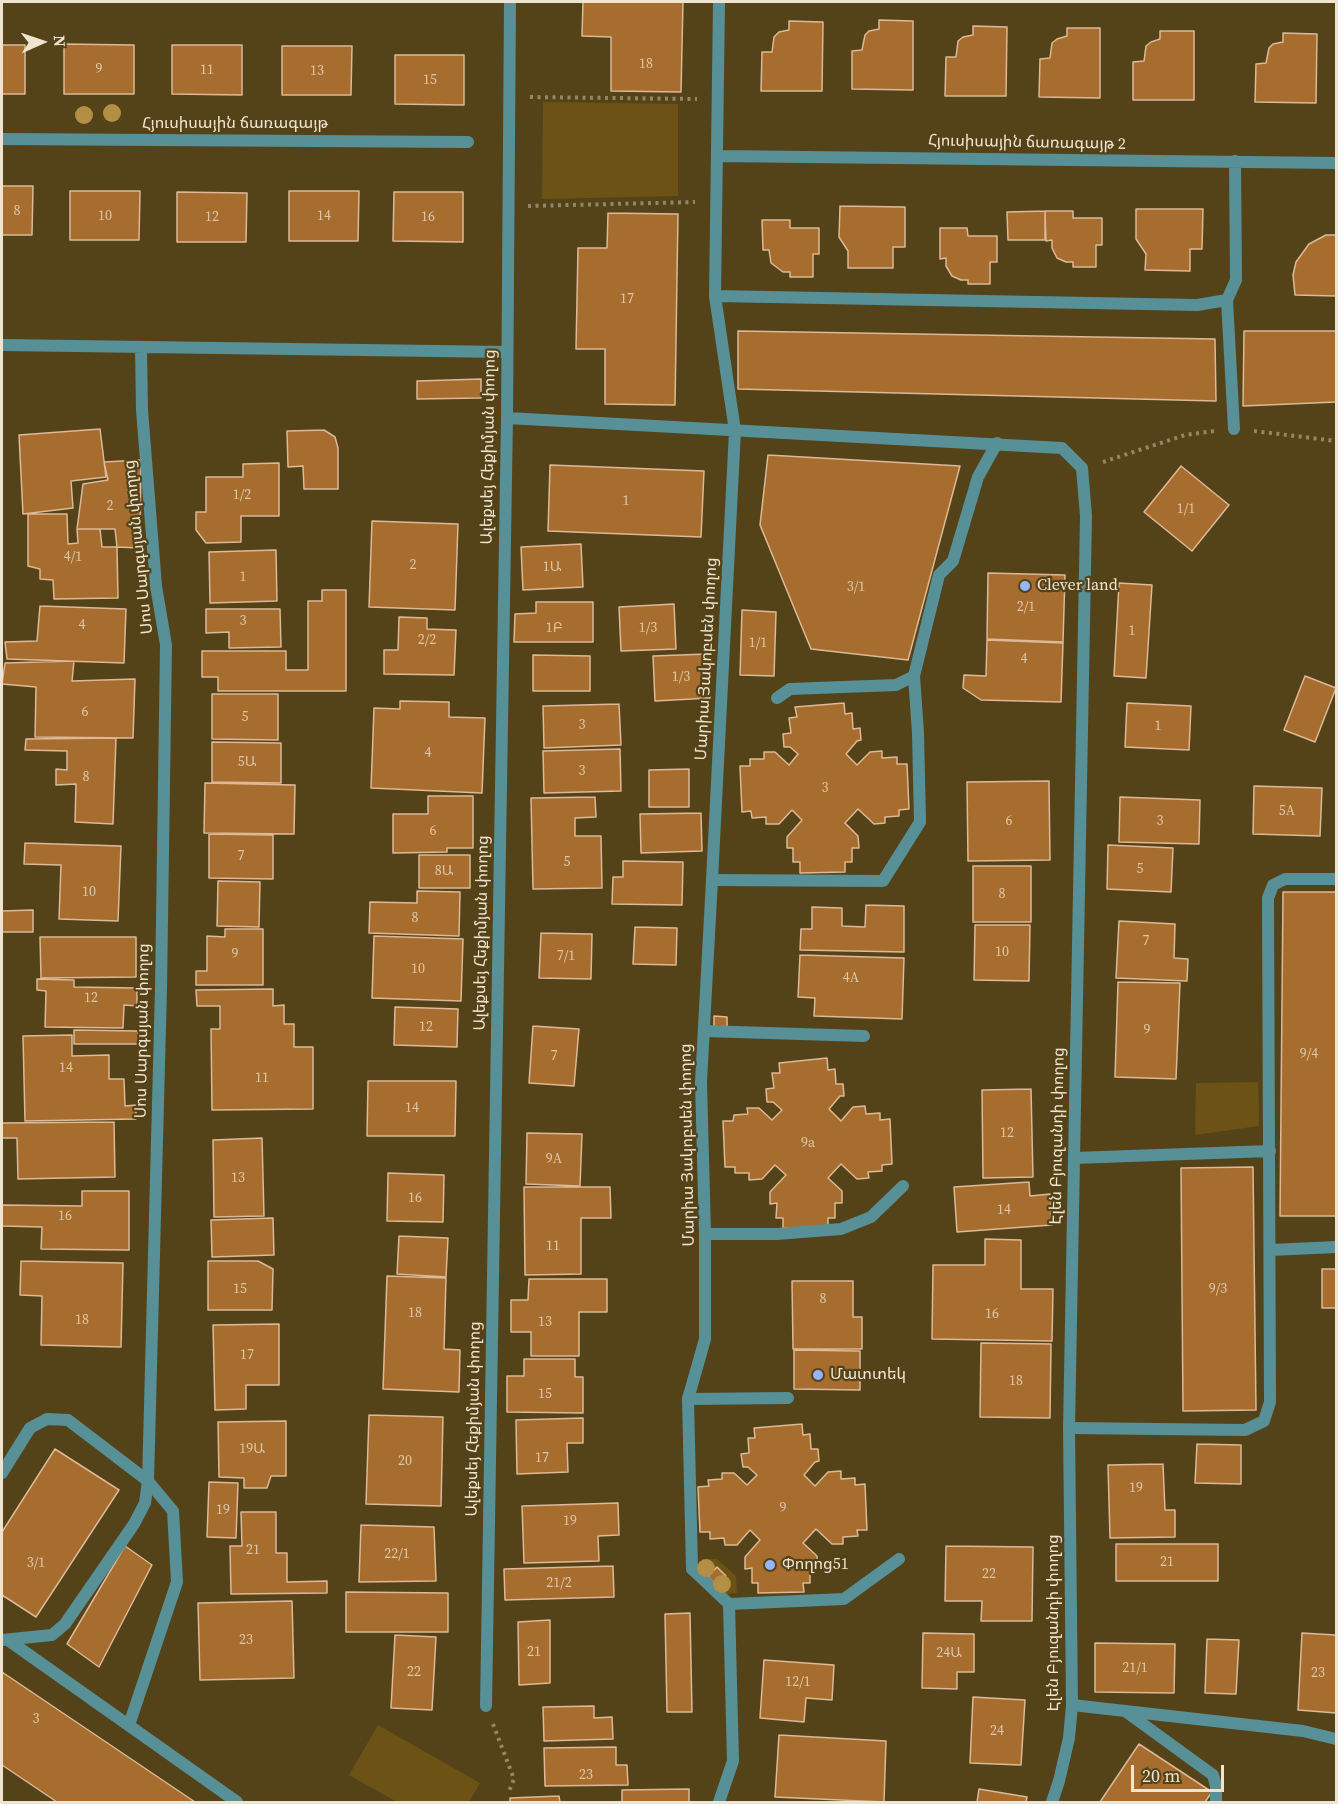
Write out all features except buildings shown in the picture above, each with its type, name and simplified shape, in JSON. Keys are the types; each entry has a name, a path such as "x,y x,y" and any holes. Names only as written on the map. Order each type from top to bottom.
{"street":[{"name":"Ալեքսեյ Հեքիմյան փողոց","path":"486,1706 507,418 510,2"},
{"name":"Մարիա Յակոբսեն փողոց","path":"719,2 715,296 735,431 700,1082 705,1234 705,1339 688,1399 692,1569 729,1604"},
{"name":"Հյուսիսային ճառագայթ","path":"2,139 468,142"},
{"name":"Հյուսիսային ճառագայթ 2","path":"717,156 1336,163"},
{"path":"1234,161 1236,280 1227,300 1234,429"},
{"path":"715,296 1197,305 1227,300"},
{"path":"2,345 507,352"},
{"name":"Սոս Սարգսյան փողոց","path":"5,1640 52,1635 66,1624 134,1524 145,1503 148,1481 161,977 166,645 155,574 142,410 141,346"},
{"path":"507,418 1062,448 1082,468"},
{"path":"712,880 883,881 920,822 914,676 939,575 953,561 978,477 997,443"},
{"name":"Էլեն Բյուզանդի փողոց","path":"1052,1803 1069,1738 1072,1705 1069,1428 1086,516 1082,468"},
{"path":"777,699 790,689 896,685 914,676"},
{"path":"1069,1428 1245,1430 1264,1421 1270,1402 1268,898 1273,885 1285,879 1336,879"},
{"path":"704,1031 864,1036"},
{"path":"1074,1158 1270,1151"},
{"path":"705,1234 777,1234 841,1229 871,1218 903,1186"},
{"path":"1271,1250 1336,1247"},
{"path":"688,1399 788,1398"},
{"path":"2,1473 30,1428 47,1419 68,1420 148,1481 173,1511 177,1582 129,1725"},
{"path":"718,1803 732,1761 729,1604 844,1599 900,1559"},
{"path":"5,1640 237,1803"},
{"path":"1072,1705 1303,1731 1336,1739"},
{"path":"1124,1711 1213,1774 1216,1803"}],"path":[{"path":"509,97 718,100"},
{"path":"509,207 716,201"},
{"path":"1082,468 1185,435 1234,429 1336,441"},
{"path":"486,1706 514,1779 509,1791"}],"shaded area":[{"path":"543,102 678,104 678,196 542,199"},
{"path":"1258,1082 1259,1126 1195,1135 1196,1083"},
{"path":"702,1559 717,1559 736,1576 737,1593 725,1594 702,1573"},
{"path":"378,1725 480,1783 469,1802 397,1802 349,1775"}],"place":[{"name":"Clever land","path":"1025,586"},
{"name":"Մատտեկ","path":"818,1375"},
{"name":"Փողոց51","path":"770,1565"}]}
